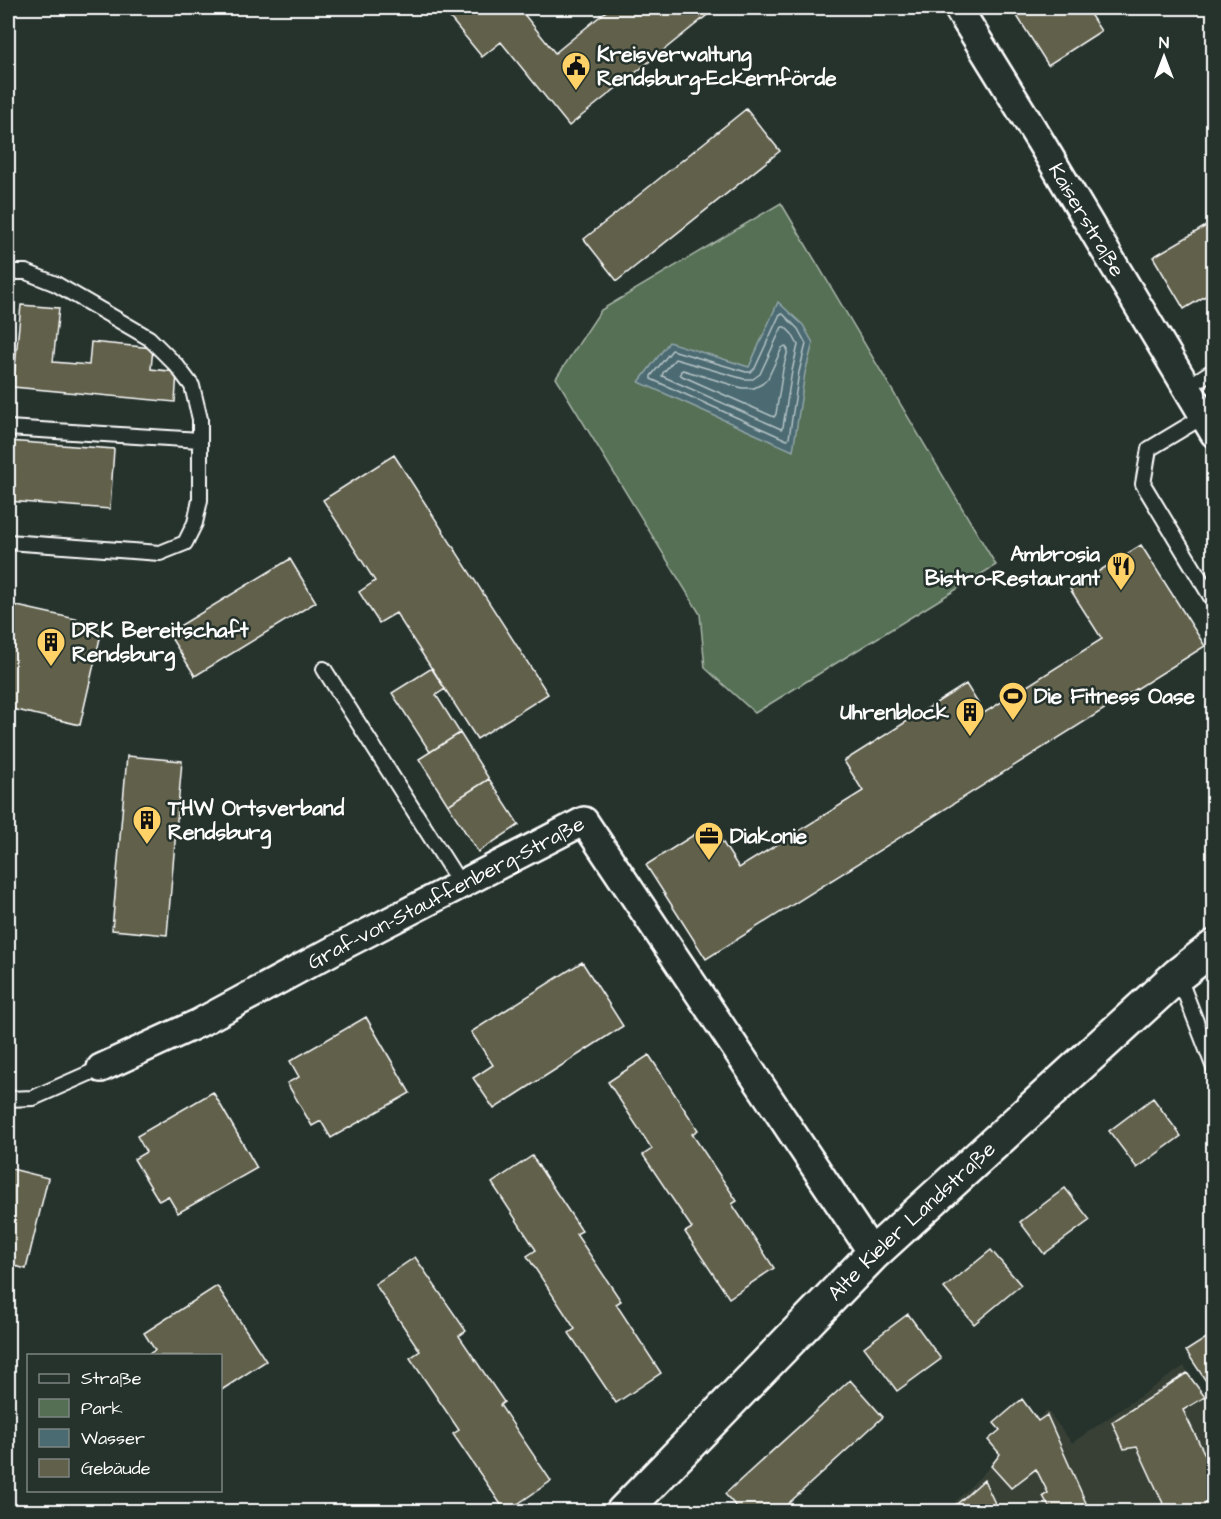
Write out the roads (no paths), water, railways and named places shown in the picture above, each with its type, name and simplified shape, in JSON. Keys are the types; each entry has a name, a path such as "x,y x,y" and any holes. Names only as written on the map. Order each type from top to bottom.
{"street":[{"name":"Kaiserstraße","path":"958,8 1041,141 1209,424"},
{"name":"Graf-von-Stauffenberg-Straße","path":"101,1068 199,1023 584,820 873,1254"},
{"name":"Alte Kieler Landstraße","path":"623,1512 873,1254 1178,975 1214,947"}],"lane":[{"path":"8,272 26,272 56,285 148,338 177,366 192,386 200,419 200,500 195,523 184,543 160,553 8,542"},
{"path":"1187,387 1214,370"},
{"path":"1209,424 1149,448 1143,484 1214,602"},
{"path":"8,428 200,440"},
{"path":"324,669 461,885"},
{"path":"1178,975 1214,1068"},
{"path":"8,1100 33,1098 101,1068"}],"water":[{"path":"778,302 803,325 813,343 805,373 793,451 639,382 669,342 749,367"}],"place":[{"name":"Kreisverwaltung Rendsburg-Eckernförde","path":"576,92"},
{"name":"Ambrosia Bistro-Restaurant","path":"1121,592"},
{"name":"DRK Bereitschaft Rendsburg","path":"51,668"},
{"name":"Die Fitness Oase","path":"1013,722"},
{"name":"Uhrenblock","path":"970,738"},
{"name":"THW Ortsverband Rendsburg","path":"147,846"},
{"name":"Diakonie","path":"709,862"}]}
